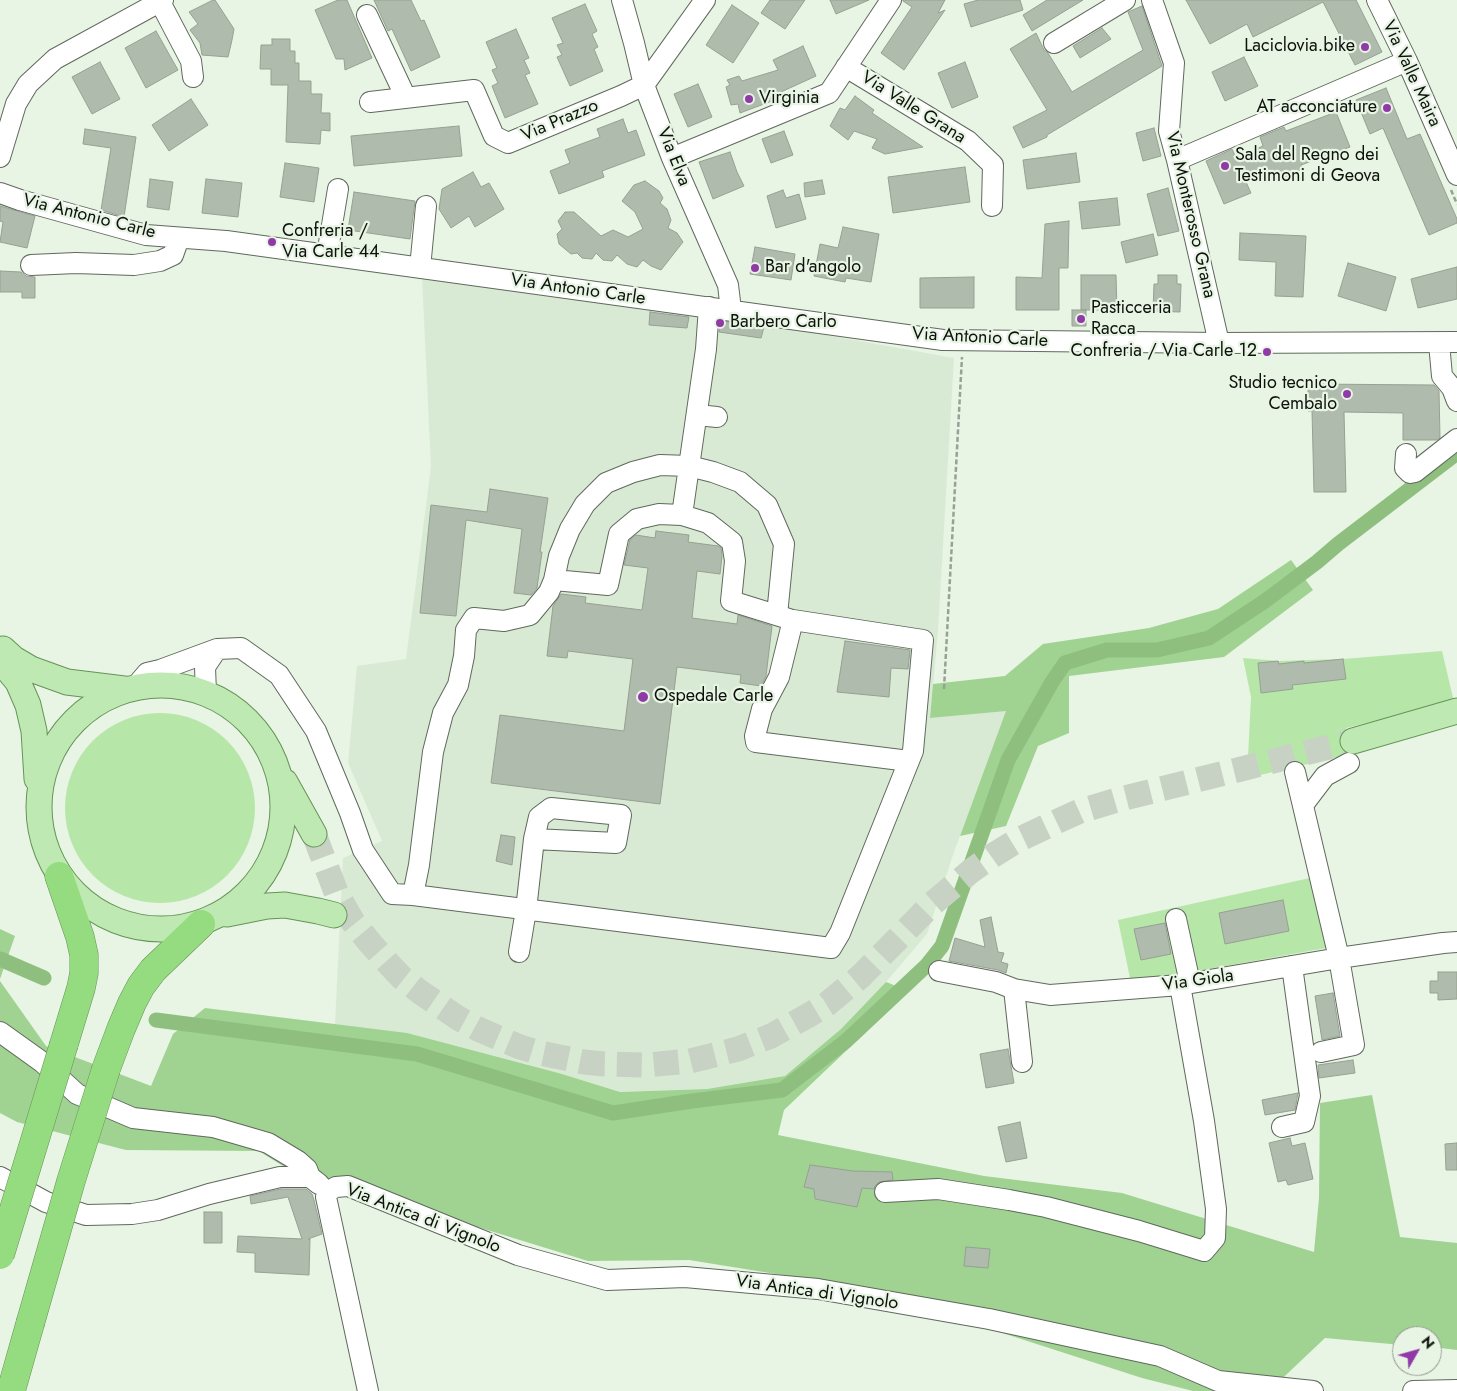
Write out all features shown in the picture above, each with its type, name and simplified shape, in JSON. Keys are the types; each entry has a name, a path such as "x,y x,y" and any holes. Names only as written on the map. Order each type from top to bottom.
{"highway":[{"path":"0,1255 84,973 84,955 80,937 59,876"},
{"path":"11,1391 71,1181 106,1069 132,1002 141,986 154,970 210,920"}],"main road":[{"path":"0,647 31,670 67,682 130,688 160,684 184,686 206,693 237,710 261,736 314,834"},
{"path":"0,660 18,682 28,705 34,731 41,838 59,876 86,905 122,924 162,930 267,906 285,905 334,916"},
{"path":"38,797 46,761 64,730 91,705 130,688"},
{"path":"1351,752 1457,711"},
{"path":"210,920 247,895 268,868 280,836 284,802 277,768"}],"street":[{"name":"Via Elva","path":"622,0 644,85 672,158 728,285 731,310"},
{"name":"Via Prazzo","path":"370,102 474,90 494,136 508,143 644,85 705,0"},
{"path":"672,158 829,93 892,0"},
{"path":"1054,43 1125,0"},
{"name":"Via Monterosso Grana","path":"1152,0 1174,62 1168,131 1177,160 1219,342"},
{"name":"Via Valle Maira","path":"1377,0 1407,62 1457,175"},
{"path":"0,157 16,104 28,84 55,59 161,1 191,61 193,77"},
{"path":"367,15 406,98"},
{"path":"1177,160 1407,62"},
{"name":"Via Valle Grana","path":"846,67 968,141 993,165 992,206"},
{"path":"327,255 338,189"},
{"name":"Via Antonio Carle","path":"0,193 146,235 226,241 934,339 1448,342"},
{"path":"420,268 426,206"},
{"name":"Via Antonio Carle","path":"31,265 76,263 134,265 160,261 173,255 179,238"},
{"path":"682,516 697,414 709,307"},
{"path":"1448,342 1442,376 1452,388 1457,401"},
{"path":"697,414 717,417"},
{"path":"1406,454 1405,468 1410,473 1415,472 1457,439"},
{"path":"413,896 419,865 433,752 442,713 458,685 464,656 466,630 474,618 504,621 530,615 549,592 554,580 559,556 570,530 585,504 606,483 633,472 660,465 689,466 740,482 767,505 784,544 785,618 779,677 762,709 754,736 756,742 909,761"},
{"path":"130,688 146,673 160,670 217,649 241,648 279,674 316,731 350,813 363,850 392,894 831,948 840,933 913,751 923,640 785,618 731,601 735,561 732,542 708,523 682,516 659,514 637,519 619,534 608,585 554,580"},
{"path":"206,693 206,667 217,649"},
{"path":"1303,805 1324,776 1351,752"},
{"path":"1295,772 1339,958 1354,1045 1321,1052"},
{"path":"519,952 534,839"},
{"path":"885,1192 938,1189 1009,1200 1046,1207 1139,1231 1204,1251 1216,1238 1216,1209 1176,919"},
{"name":"Via Giola","path":"939,971 996,982 1014,989 1050,995 1185,984 1339,958 1443,942 1457,942"},
{"path":"1282,1127 1304,1122 1310,1096 1292,966"},
{"path":"1014,989 1022,1062"},
{"name":"Via Antica di Vignolo","path":"0,1032 42,1062 77,1094 133,1118 213,1128 268,1143 298,1161 308,1169 310,1177 328,1191"},
{"path":"0,1177 46,1202 86,1215 132,1214 158,1210 209,1194 280,1177 310,1177"},
{"name":"Via Antica di Vignolo","path":"368,1391 326,1197 328,1191 336,1187 348,1186 518,1255 607,1280 685,1276 818,1289 989,1319 1160,1356 1218,1381 1313,1391"},
{"path":"1413,1391 1457,1390"}],"path":[{"path":"944,689 962,340"}],"shaded area":[{"name":"Ospedale Carle","path":"422,278 765,324 954,358 938,631 930,718 1007,710 955,849 927,934 886,982 841,1029 785,1076 707,1089 620,1092 562,1074 335,1024 343,858 382,841 348,763 357,666 406,659 431,467"}],"green space":[{"path":"1291,560 1313,590 1224,657 1069,676 1069,733 1038,746 1006,826 960,836 1006,711 930,718 933,684 1005,676 1043,644 1149,628 1218,609"},
{"path":"1442,651 1454,702 1346,728 1351,754 1247,778 1251,697 1243,658 1278,661 1343,659"},
{"path":"169,713 179,714 205,724 221,734 234,747 248,771 254,789 254,827 248,845 234,869 221,882 197,896 179,902 151,903 141,902 115,892 99,882 86,869 72,845 66,827 65,799 66,789 76,763 86,747 99,734 123,720 141,714"},
{"path":"1310,878 1326,948 1131,983 1118,920"},
{"path":"0,929 15,936 0,979"},
{"path":"0,981 46,1046 151,1086 173,1034 205,1008 407,1033 562,1074 620,1092 707,1089 785,1076 841,1029 886,982 909,991 784,1110 778,1135 984,1176 1122,1193 1314,1252 1319,1198 1320,1103 1372,1095 1400,1237 1457,1243 1457,1350 1442,1348 1442,1326 1392,1326 1392,1344 1325,1338 1269,1391 1193,1391 1142,1378 863,1288 689,1260 588,1261 286,1168 259,1151 126,1150 17,1122 0,1113"}],"building":[{"path":"215,0 234,29 228,57 202,55 200,43 190,30 198,24 189,12"},
{"path":"338,0 347,0 372,58 345,70 344,59 336,59 315,10"},
{"path":"374,0 411,0 421,21 424,20 440,57 411,71 392,29 388,31"},
{"path":"770,0 805,0 785,29 761,13"},
{"path":"830,0 869,0 836,14"},
{"path":"903,0 945,0 938,13 945,10 904,70 881,53 912,7"},
{"path":"978,0 1020,0 1023,10 971,27 964,4"},
{"path":"1047,0 1083,0 1032,31 1023,15"},
{"path":"1186,0 1356,0 1382,52 1355,65 1323,2 1253,37 1247,24 1210,44"},
{"path":"585,4 597,31 592,34 598,47 594,49 603,71 570,86 557,57 562,55 557,45 563,43 552,18"},
{"path":"732,5 759,23 733,63 706,45"},
{"path":"1142,6 1162,66 1047,135 1047,137 1023,148 1013,127 1047,110 1010,49 1036,33 1044,50 1048,53 1072,92 1143,50 1128,12"},
{"path":"1102,28 1111,39 1080,58 1073,46"},
{"path":"516,29 529,58 524,60 530,73 525,75 538,104 505,118 492,86 498,83 492,70 497,68 486,42"},
{"path":"156,31 178,70 146,88 125,48"},
{"path":"272,39 290,39 290,51 295,51 295,63 299,63 299,81 311,81 311,94 322,94 321,113 330,113 330,131 321,130 320,144 286,142 288,85 271,85 271,69 260,69 261,45 272,45"},
{"path":"803,46 816,76 770,97 772,101 740,113 738,104 731,105 726,87 730,85 727,80 739,76 742,81 778,70 773,60"},
{"path":"1244,57 1258,86 1225,101 1212,72"},
{"path":"100,62 120,99 92,114 72,77"},
{"path":"965,62 978,97 952,108 938,73"},
{"path":"698,84 712,117 688,127 674,94"},
{"path":"1386,88 1407,139 1420,134 1457,219 1457,223 1429,235 1383,128 1370,134 1356,100"},
{"path":"855,96 874,110 872,113 923,147 885,154 872,148 877,139 854,131 848,140 830,126 840,108 845,110"},
{"path":"191,99 208,125 169,151 152,125"},
{"path":"1336,112 1350,147 1301,165 1302,169 1278,180 1274,171 1246,182 1251,193 1224,204 1206,161 1232,149 1236,158 1263,146 1260,137 1284,127 1286,131"},
{"path":"623,119 628,133 636,130 645,155 602,171 604,177 559,194 550,171 570,163 565,150 600,137 597,129"},
{"path":"459,126 462,156 354,166 351,136"},
{"path":"1154,128 1161,156 1143,161 1136,133"},
{"path":"85,129 136,137 124,217 101,210 111,148 83,144"},
{"path":"784,131 793,155 771,163 762,139"},
{"path":"730,152 744,186 713,199 699,162"},
{"path":"1076,153 1080,182 1027,189 1023,160"},
{"path":"285,163 319,168 314,202 280,197"},
{"path":"965,167 970,202 893,213 888,177"},
{"path":"473,172 481,187 489,183 504,209 475,227 469,216 451,228 439,209 442,189"},
{"path":"150,179 173,182 169,210 147,207"},
{"path":"206,179 242,183 238,217 202,213"},
{"path":"822,180 825,194 805,197 804,183"},
{"path":"645,181 659,191 663,198 660,203 667,209 671,220 668,228 677,233 683,242 661,270 643,260 637,267 627,264 617,255 612,261 603,260 596,253 592,259 582,258 577,253 571,254 559,244 557,234 562,229 558,221 565,212 574,212 601,236 613,230 628,237 643,229 635,212 622,201 634,185"},
{"path":"1168,188 1179,231 1158,236 1147,194"},
{"path":"783,190 786,198 799,194 806,219 776,228 767,196"},
{"path":"354,192 415,201 410,239 348,230"},
{"path":"1117,198 1120,225 1082,229 1079,202"},
{"path":"0,206 35,216 27,248 0,242 3,222 0,221"},
{"path":"1069,221 1068,268 1059,268 1059,310 1016,310 1016,277 1042,278 1045,224"},
{"path":"843,227 879,234 871,282 846,278 845,282 814,276 820,244 838,248"},
{"path":"1240,233 1306,236 1303,297 1275,296 1276,262 1239,260"},
{"path":"1153,234 1158,255 1126,263 1121,242"},
{"path":"755,247 795,254 791,280 750,274"},
{"path":"1348,263 1396,277 1386,311 1338,296"},
{"path":"1457,267 1457,299 1418,308 1411,279"},
{"path":"0,271 21,272 26,276 35,277 35,298 22,298 22,292 0,292"},
{"path":"1081,275 1116,275 1117,310 1081,310"},
{"path":"1158,275 1177,275 1177,284 1181,284 1180,312 1153,311 1154,284 1158,284"},
{"path":"974,277 974,308 920,308 920,278"},
{"path":"1072,310 1086,310 1086,326 1072,326"},
{"path":"650,312 689,317 687,328 649,325"},
{"path":"721,321 764,327 761,338 719,332"},
{"path":"1308,384 1434,385 1439,391 1440,438 1436,440 1403,440 1403,413 1344,412 1346,492 1314,492 1312,411 1308,411"},
{"path":"490,489 548,498 537,588 531,595 514,593 522,529 466,520 456,616 420,613 431,505 487,512"},
{"path":"656,531 689,535 688,542 721,548 720,574 697,571 692,618 737,624 738,615 772,626 766,676 761,686 740,683 741,675 677,667 660,804 491,783 500,715 624,731 633,659 568,651 567,658 547,656 553,606 561,594 586,597 585,603 642,610 648,568 624,565 630,540 636,535 655,538"},
{"path":"845,641 910,650 908,669 891,668 889,697 837,692"},
{"path":"1343,659 1346,679 1292,685 1293,689 1261,693 1258,663 1278,661 1279,664 1304,661 1304,663"},
{"path":"501,835 515,837 512,865 496,861"},
{"path":"1283,900 1289,931 1225,944 1219,913"},
{"path":"991,917 998,952 1004,953 1001,962 1008,964 1006,973 949,961 955,938 985,947 980,920"},
{"path":"1165,923 1171,954 1141,960 1134,929"},
{"path":"1438,972 1457,972 1457,999 1438,1000 1438,993 1430,993 1430,981 1438,981"},
{"path":"1333,993 1340,1036 1322,1040 1315,996"},
{"path":"1008,1049 1014,1083 986,1088 980,1054"},
{"path":"1353,1060 1355,1073 1319,1078 1318,1065"},
{"path":"1298,1093 1295,1110 1265,1115 1262,1100"},
{"path":"1020,1122 1027,1158 1006,1162 998,1127"},
{"path":"1290,1138 1292,1146 1305,1143 1313,1179 1288,1185 1286,1180 1278,1182 1269,1143"},
{"path":"1457,1143 1457,1170 1446,1170 1445,1144"},
{"path":"810,1165 853,1171 892,1172 893,1180 879,1182 874,1189 862,1188 857,1207 815,1199 814,1189 804,1187"},
{"path":"281,1189 306,1189 312,1194 314,1200 322,1234 308,1239 310,1239 309,1275 255,1272 255,1253 237,1252 238,1236 302,1239 288,1197 251,1204 250,1196"},
{"path":"204,1212 222,1212 222,1243 204,1243"},
{"path":"966,1247 990,1249 988,1268 964,1266"}],"waterway":[{"path":"156,1020 417,1054 613,1113 782,1090 846,1041 927,965 942,946 1008,760 1052,682 1065,663 1107,650 1157,650 1209,638 1265,601 1457,453"},
{"path":"0,959 44,978"}],"tunnel":[{"path":"314,834 336,892 353,922 402,978 420,992 458,1018 520,1047 584,1062 647,1065 690,1061 738,1049 771,1036 809,1015 827,1004 861,976 931,905 971,871 1018,840 1058,821 1080,811 1121,799 1353,741"}],"place":[{"name":"Laciclovia.bike","path":"1365,47"},
{"name":"Virginia","path":"749,99"},
{"name":"AT acconciature","path":"1387,108"},
{"name":"Sala del Regno dei Testimoni di Geova","path":"1225,166"},
{"name":"Confreria / Via Carle 44","path":"272,242"},
{"name":"Bar d'angolo","path":"755,268"},
{"name":"Pasticceria Racca","path":"1081,319"},
{"name":"Barbero Carlo","path":"720,323"},
{"name":"Confreria / Via Carle 12","path":"1267,352"},
{"name":"Studio tecnico Cembalo","path":"1347,394"},
{"name":"Ospedale Carle","path":"643,697"}]}
